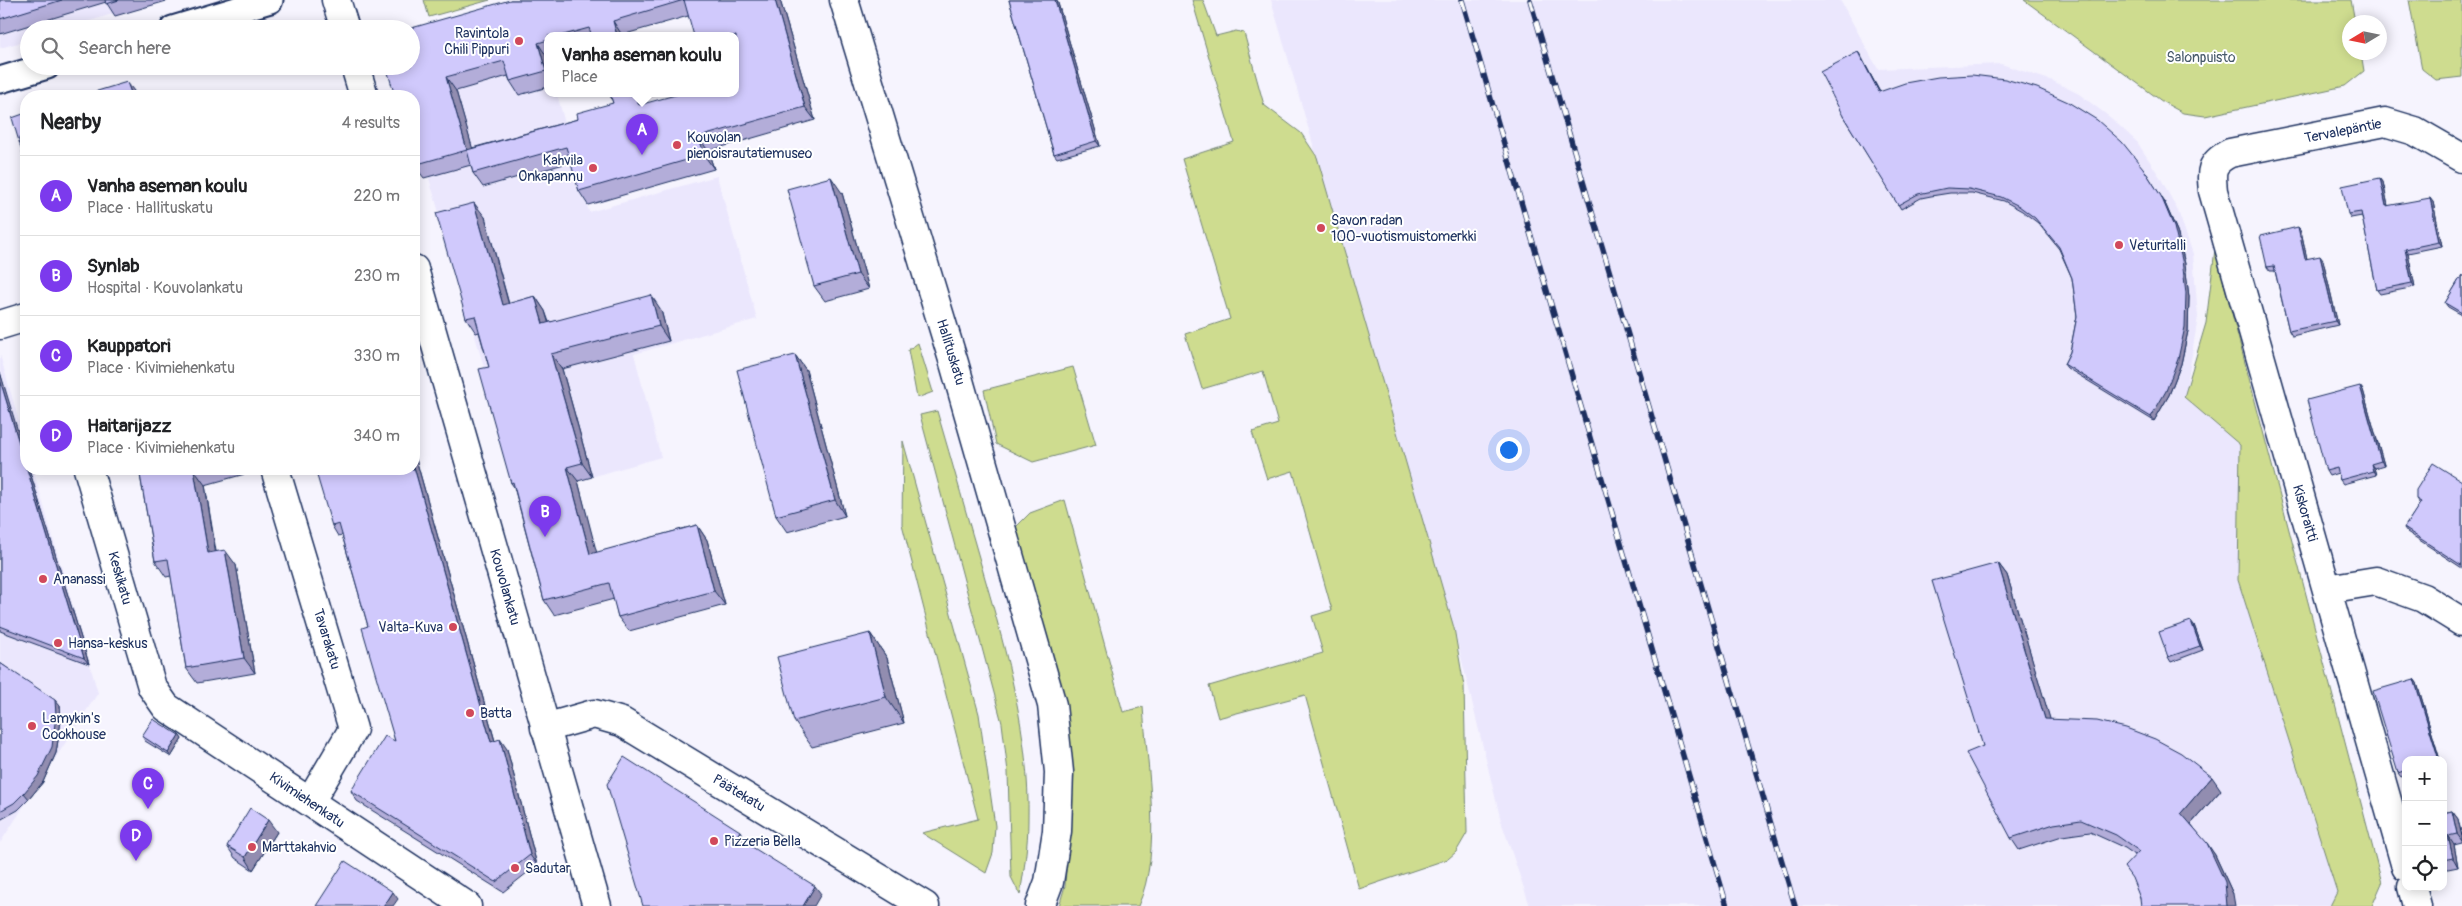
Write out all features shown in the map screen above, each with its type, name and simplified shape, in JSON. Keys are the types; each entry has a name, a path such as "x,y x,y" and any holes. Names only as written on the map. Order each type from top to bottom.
{"street":[{"path":"203,20 270,0"},
{"path":"336,0 342,20"},
{"name":"Hallituskatu","path":"844,0 954,363 1052,705 1059,772 1057,831 1049,882 1040,906"},
{"path":"0,80 20,74"},
{"path":"358,75 362,90"},
{"name":"Tervalepäntie","path":"2217,160 2230,154 2384,122 2415,131 2462,158"},
{"name":"Kiskoraitti","path":"2217,160 2211,173 2213,191 2402,853"},
{"name":"Kouvolankatu","path":"420,290 597,906"},
{"path":"0,325 20,319"},
{"name":"Keskikatu","path":"90,475 152,688"},
{"name":"Tavarakatu","path":"277,475 353,729 310,802"},
{"path":"2327,588 2376,581 2423,598 2462,622"},
{"name":"Kivimiehenkatu","path":"152,688 166,707 467,906"},
{"name":"Päätekatu","path":"545,728 594,714 622,722 925,906"},
{"path":"2413,891 2417,906"}],"shaded area":[{"path":"0,0 157,0 93,20 20,20 20,42 0,48"},
{"path":"1271,0 1840,0 1878,69 2001,64 2053,81 2079,94 2111,118 2137,142 2160,177 2178,211 2193,254 2198,317 2185,397 2240,445 2238,580 2337,893 2330,906 1530,906 1501,821 1454,628"},
{"path":"544,62 544,97 558,97 589,212 717,176 757,319 634,354 661,457 522,497 420,148 420,90 412,90 411,75 420,75 420,66"},
{"name":"Hansa-keskus","path":"0,355 20,425 20,475 35,475 98,693 0,843"}],"green space":[{"path":"424,0 490,0 429,17"},
{"path":"1192,0 1203,0 1216,36 1236,31 1244,33 1264,105 1301,133 1317,157 1454,628 1464,686 1467,833 1456,852 1448,859 1359,889 1305,695 1218,718 1209,686 1323,653 1312,616 1332,610 1293,471 1267,479 1252,432 1278,424 1263,371 1202,389 1185,334 1230,319 1182,159 1234,142"},
{"name":"Salonpuisto","path":"2024,0 2351,0 2354,15 2342,15 2342,60 2362,60 2364,71 2345,86 2205,116 2183,113 2163,102"},
{"path":"2409,0 2462,0 2462,77 2436,80 2422,69"},
{"path":"2215,249 2382,883 2372,906 2330,906 2337,892 2238,580 2240,445 2184,397 2206,323"},
{"path":"918,343 933,392 917,398 908,350"},
{"path":"1073,367 1096,445 1033,462 996,444 984,390"},
{"path":"937,411 1009,665 1021,727 1028,789 1028,820 1027,848 1020,895 1011,877 1008,772 1002,723 920,415"},
{"path":"903,441 979,714 995,826 993,853 986,873 922,833 978,819 902,524"},
{"path":"1065,500 1123,712 1143,707 1150,781 1152,834 1146,884 1138,906 1059,906 1065,886 1070,812 1065,714 1016,527 1030,513"}],"building":[{"path":"0,0 62,0 0,19"},
{"path":"105,0 119,0 106,4"},
{"path":"510,0 684,0 613,21 616,32 590,32 589,28 574,32 544,32 544,41 538,43 544,64 544,72 510,81 504,61 446,77 467,150 420,163 420,90 393,90 389,75 420,75 420,26"},
{"path":"684,0 775,0 805,107 699,137 704,155 579,191 566,147 473,173 467,150 578,119 577,113 613,103 611,97 636,97 639,105 668,97 739,97 739,32 693,32"},
{"path":"1009,0 1055,0 1096,141 1054,154"},
{"name":"Veturitalli","path":"1858,52 1879,92 1905,83 1938,77 1972,75 2005,79 2037,88 2068,102 2097,120 2122,142 2143,168 2161,196 2174,227 2182,260 2186,293 2185,327 2178,359 2166,391 2151,417 2064,364 2070,352 2077,316 2072,278 2059,247 2035,218 2019,206 2001,197 1969,189 1947,188 1918,194 1898,205 1843,116 1820,72"},
{"path":"127,82 130,90 101,90"},
{"path":"20,115 20,145 12,118"},
{"path":"831,177 858,274 814,286 787,189"},
{"path":"2380,178 2386,206 2430,198 2439,242 2405,249 2412,283 2377,290 2361,212 2348,214 2342,186"},
{"path":"474,203 503,305 535,296 543,324 651,295 659,326 551,354 582,463 567,467 590,554 697,525 714,591 618,617 609,583 544,600 513,482 511,483 479,369 489,367 475,316 466,318 436,213"},
{"path":"2298,227 2305,259 2320,256 2335,321 2289,331 2274,266 2267,267 2260,236"},
{"path":"2462,275 2462,313 2445,303"},
{"path":"795,355 835,500 776,516 737,370"},
{"name":"Hansa-keskus","path":"0,380 20,446 20,475 29,475 84,658 0,626"},
{"path":"2360,386 2381,461 2371,464 2373,471 2340,480 2337,468 2326,471 2307,400"},
{"path":"2433,463 2462,481 2461,565 2404,528 2421,502 2416,499 2416,490"},
{"path":"140,475 195,475 208,553 225,550 244,658 186,668 168,559 155,561"},
{"path":"317,475 416,475 491,742 500,739 530,855 496,882 351,791 385,736 395,741 362,628 368,626 339,524 332,526"},
{"path":"1998,563 2045,719 2097,721 2126,728 2155,739 2181,753 2212,777 2181,813 2207,843 2225,882 2227,906 2141,906 2132,878 2124,867 2139,851 2116,835 2081,820 2054,824 2011,838 1966,753 1983,746 1932,581"},
{"path":"2191,621 2200,646 2168,657 2159,632"},
{"path":"870,633 886,697 794,721 777,657"},
{"path":"0,663 55,700 56,715 52,747 38,776 14,803 0,811"},
{"path":"2414,679 2438,756 2402,756 2402,772 2398,773 2373,691"},
{"path":"153,719 179,735 168,753 142,736"},
{"path":"624,757 740,831 736,837 815,886 803,906 643,906 607,784"},
{"path":"250,808 268,820 245,857 227,846"},
{"path":"2452,811 2457,834 2448,836 2453,858 2447,859 2447,846 2447,812"},
{"path":"345,861 393,892 384,906 316,906"}],"railway":[{"path":"1462,0 1727,906"},
{"path":"1530,0 1795,906"}],"place":[{"name":"Ravintola Chili Pippuri","path":"519,41"},
{"name":"Kouvolan pienoisrautatiemuseo","path":"677,145"},
{"name":"Vanha aseman koulu","path":"642,155"},
{"name":"Kahvila Onkapannu","path":"593,168"},
{"name":"Savon radan 100-vuotismuistomerkki","path":"1321,228"},
{"name":"Veturitalli","path":"2119,245"},
{"name":"Synlab","path":"545,537"},
{"name":"Ananassi","path":"43,579"},
{"name":"Valta-Kuva","path":"453,627"},
{"name":"Hansa-keskus","path":"58,643"},
{"name":"Batta","path":"470,713"},
{"name":"Lamykin's Cookhouse","path":"32,726"},
{"name":"Kauppatori","path":"148,809"},
{"name":"Pizzeria Bella","path":"714,841"},
{"name":"Marttakahvio","path":"252,847"},
{"name":"Haitarijazz","path":"136,861"},
{"name":"Sadutar","path":"515,868"}]}
